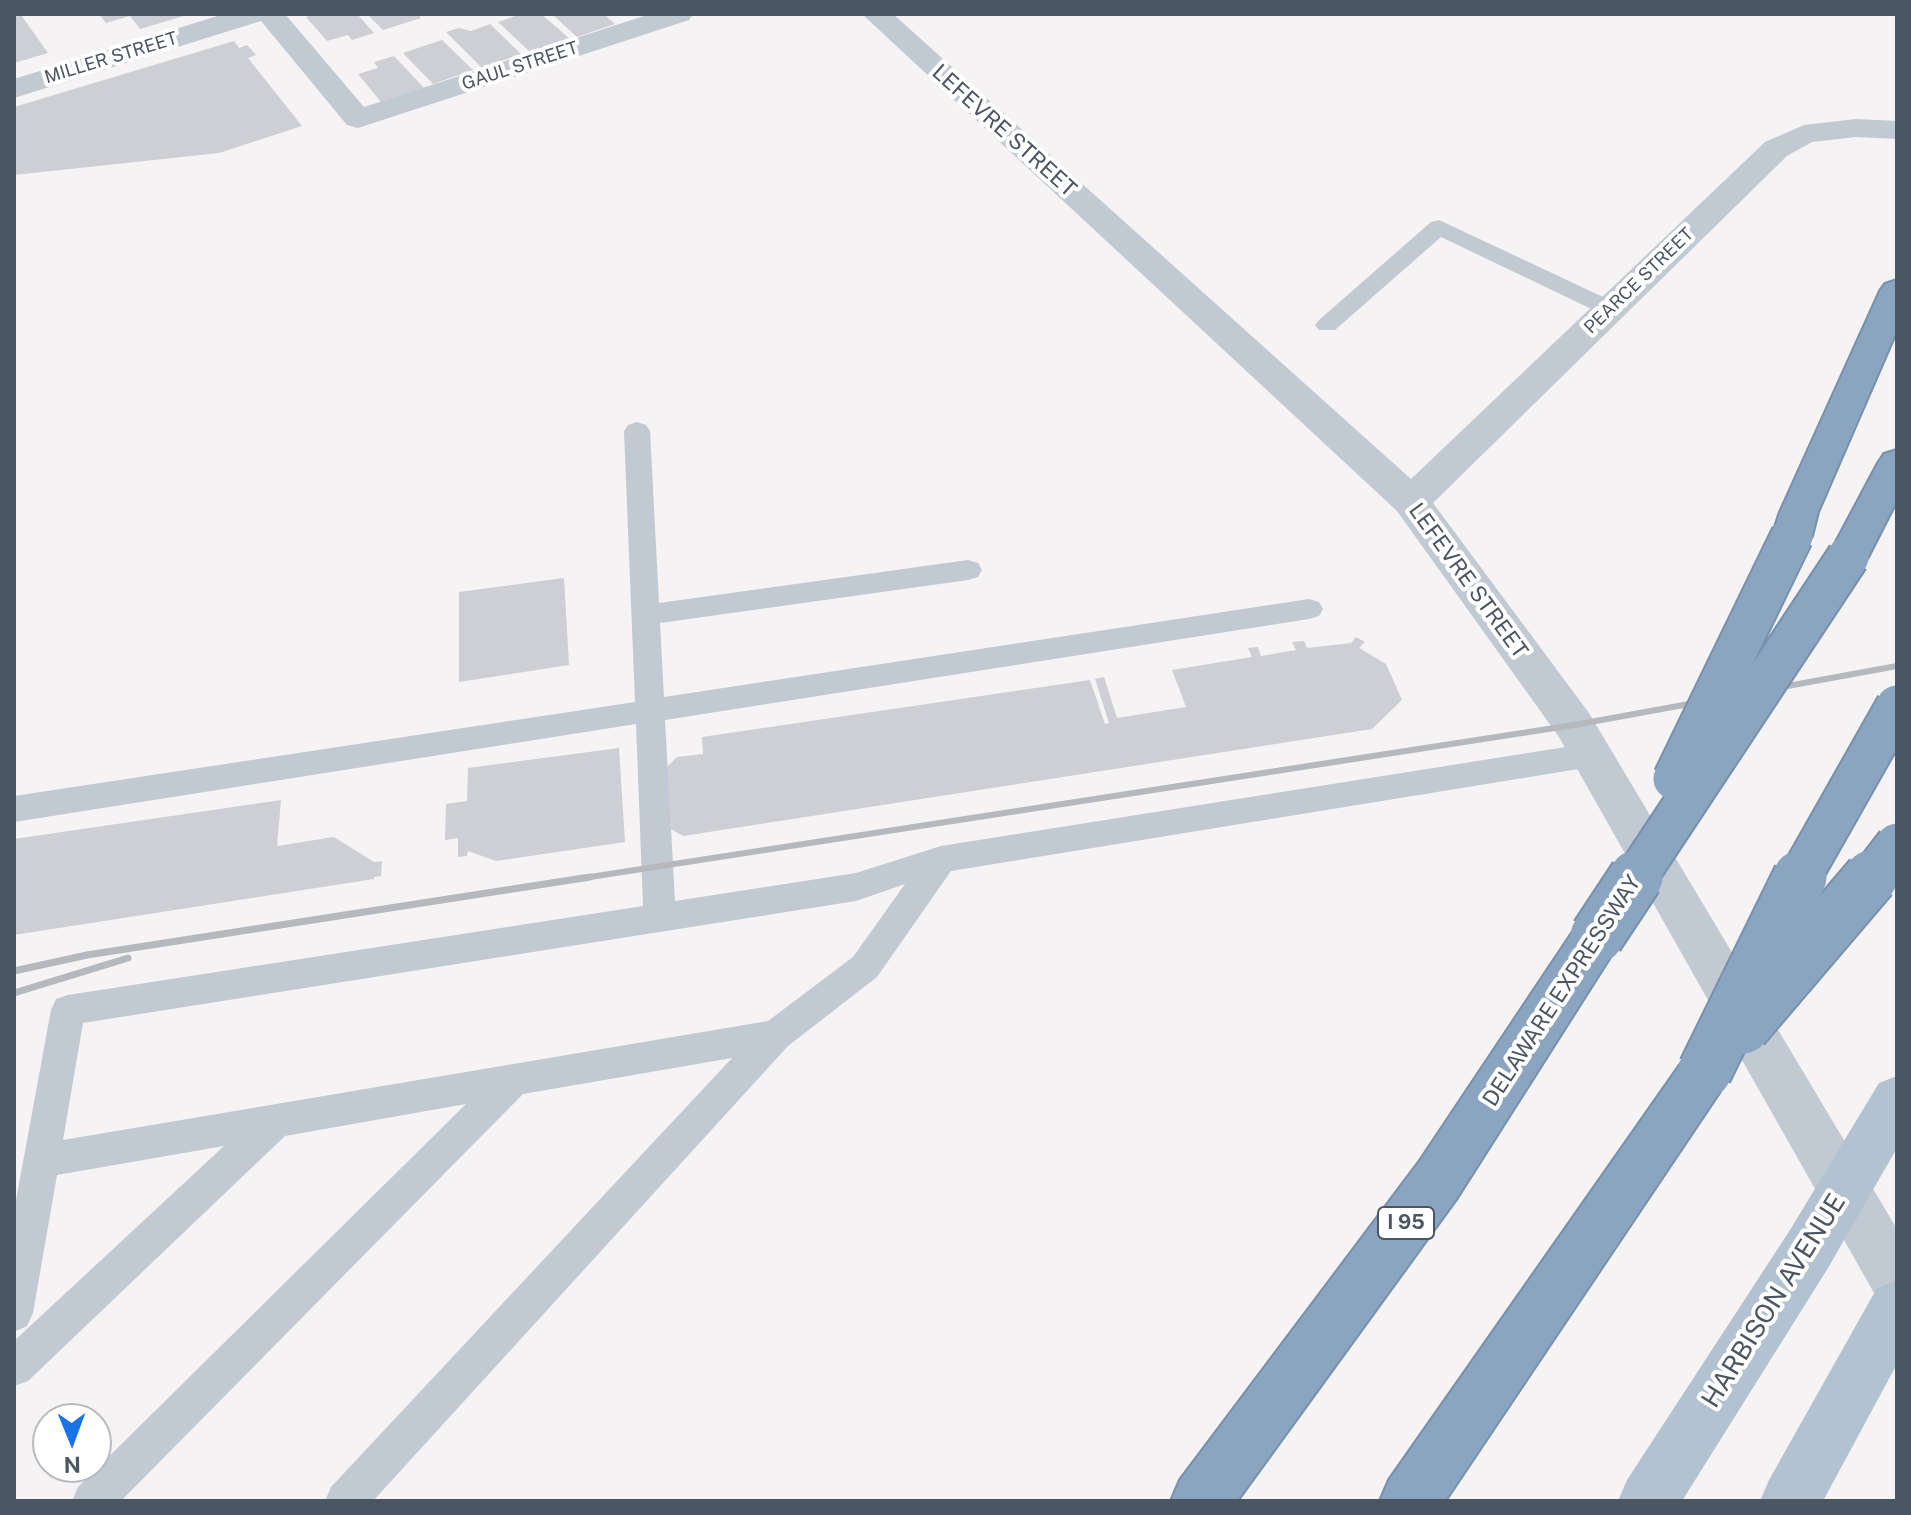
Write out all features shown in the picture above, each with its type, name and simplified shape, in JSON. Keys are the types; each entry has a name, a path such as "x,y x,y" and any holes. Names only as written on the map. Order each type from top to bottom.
{"highway":[{"path":"1597,936 1792,536 1799,512 1897,291"},
{"name":"DELAWARE EXPRESSWAY","path":"1201,1501 1438,1180 1848,557 1897,463"},
{"path":"1705,1071 1803,870 1897,706"},
{"path":"1410,1501 1705,1071 1897,844"}],"main road":[{"name":"HARBISON AVENUE","path":"1648,1501 1897,1100"},
{"path":"1790,1501 1897,1308"}],"street":[{"name":"MILLER STREET","path":"14,89 253,14"},
{"name":"GAUL STREET","path":"270,14 358,119 679,14"},
{"name":"LEFEVRE STREET","path":"876,14 1411,501 1574,725 1897,1281"},
{"name":"PEARCE STREET","path":"1411,501 1776,149 1804,134 1856,128 1897,130"}],"lane":[{"path":"1327,325 1439,227 1610,309"},
{"path":"637,431 660,918"},
{"path":"646,615 968,570"},
{"path":"14,809 1309,609"},
{"path":"14,1313 68,1010 856,887 941,859 1591,755"},
{"path":"345,1501 776,1035 865,967 941,859"},
{"path":"41,1161 776,1035"},
{"path":"92,1501 514,1080"},
{"path":"14,1367 276,1121"}],"building":[{"path":"99,14 187,15 140,29 130,16 106,23"},
{"path":"315,14 357,14 374,33 352,40 348,35 327,41 306,17"},
{"path":"367,14 418,14 421,18 383,30"},
{"path":"521,14 541,14 569,38 545,49 529,51 498,22"},
{"path":"552,14 604,14 615,24 577,37"},
{"path":"21,15 48,53 14,63 14,17"},
{"path":"490,24 521,54 482,68 446,32 459,28 471,31"},
{"path":"442,40 473,70 433,84 403,53"},
{"path":"234,41 239,48 247,45 256,55 248,58 302,126 219,153 14,175 14,107"},
{"path":"394,56 424,88 381,102 358,74 378,68 374,62"},
{"path":"564,578 569,665 459,682 459,592"},
{"path":"1356,637 1365,642 1359,648 1386,664 1402,700 1372,729 683,836 671,829 665,769 677,757 703,754 702,737 1090,680 1105,724 1109,723 1095,679 1104,677 1117,718 1186,707 1172,670 1252,657 1248,648 1258,647 1261,656 1296,650 1292,642 1304,641 1307,648 1351,643"},
{"path":"619,748 625,842 496,861 468,851 467,856 458,857 458,838 445,840 446,804 467,801 468,768"},
{"path":"281,800 277,846 334,837 374,862 382,861 381,876 14,935 14,839"}],"railway":[{"path":"577,879 1574,725 1897,666"},
{"path":"14,971 87,955 590,877"},
{"path":"14,993 128,958"}]}
